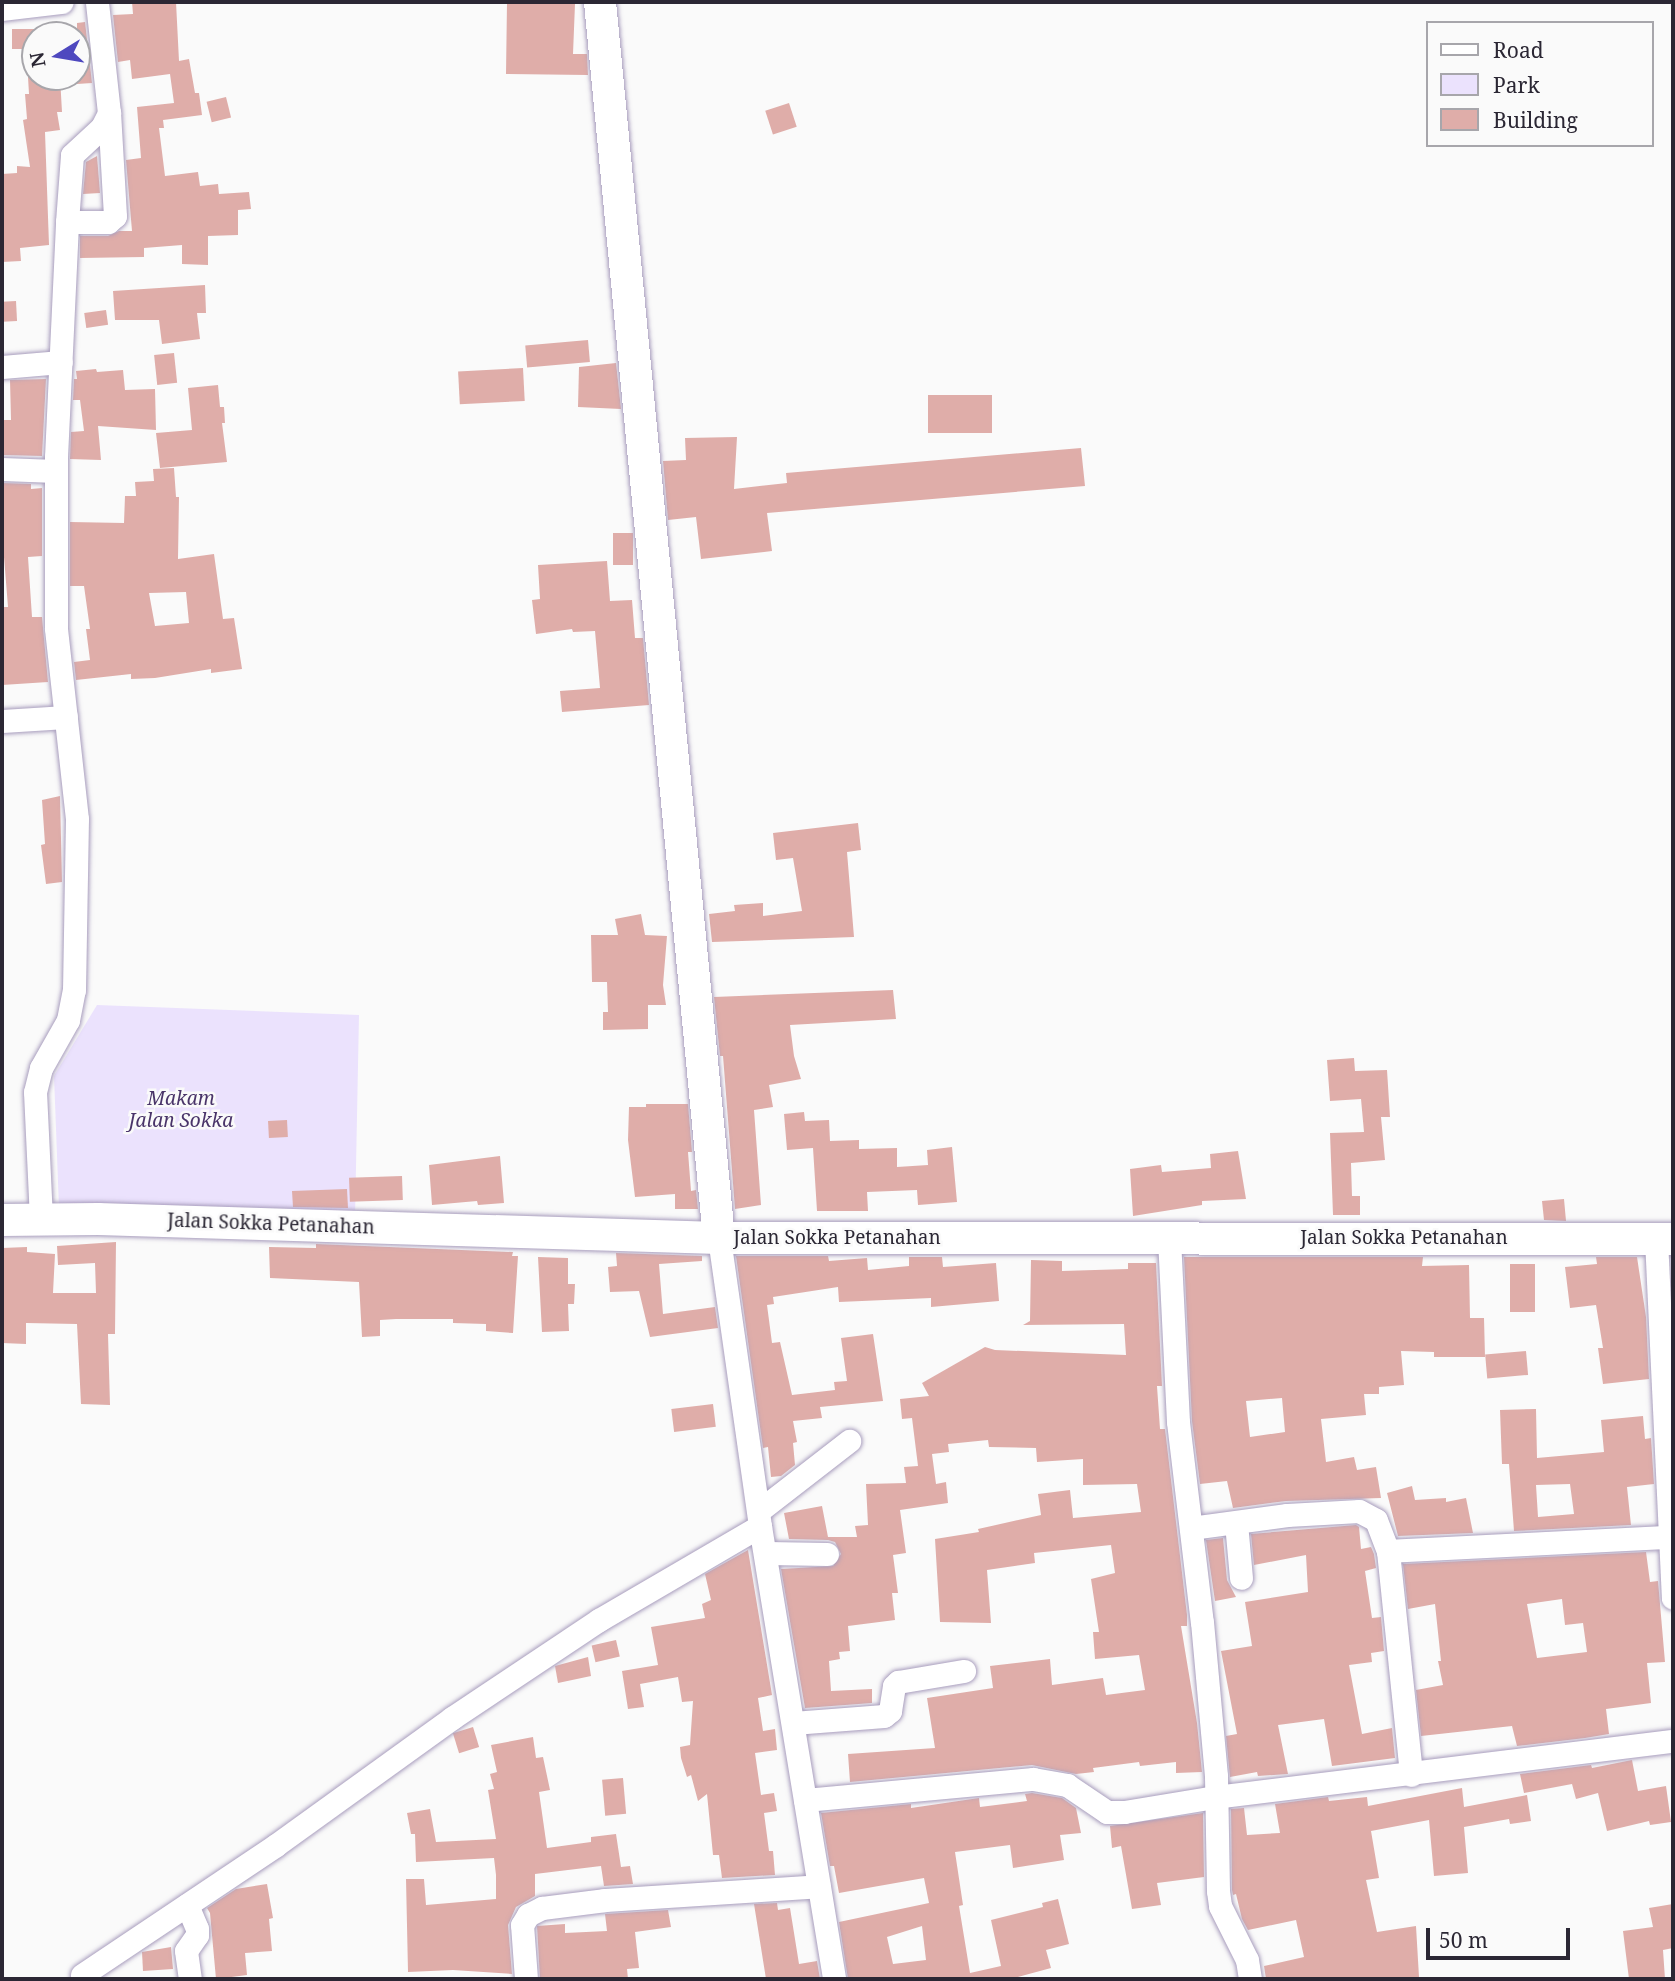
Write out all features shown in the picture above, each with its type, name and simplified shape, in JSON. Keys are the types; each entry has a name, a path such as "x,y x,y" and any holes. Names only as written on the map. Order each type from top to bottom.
{"street":[{"path":"2,9 62,2"},
{"path":"67,222 108,222 115,216 109,113 97,2"},
{"path":"600,2 719,1238 760,1518 834,1979"},
{"path":"41,1219 35,1092 41,1068 68,1020 74,990 77,819 56,628 56,471 67,222 72,155 102,127 109,113"},
{"path":"2,368 61,362"},
{"path":"2,469 56,471"},
{"path":"2,721 66,717"},
{"name":"Jalan Sokka Petanahan","path":"2,1220 719,1238 1665,1239"},
{"path":"1169,1238 1178,1422 1215,1763 1220,1906 1241,1945 1250,1979"},
{"path":"1665,1239 1669,1537 1673,1598"},
{"path":"82,1975 110,1968 187,1905 276,1845 452,1718 599,1620 760,1518 849,1441"},
{"path":"1191,1528 1287,1515 1359,1511 1372,1515 1380,1524 1388,1551 1411,1775"},
{"path":"1236,1523 1241,1578"},
{"path":"1388,1551 1669,1537"},
{"path":"767,1553 827,1554"},
{"path":"793,1723 884,1716 890,1711 894,1686 898,1682 964,1671"},
{"path":"806,1800 1033,1779 1067,1785 1100,1808 1115,1813 1215,1797 1673,1741"},
{"path":"526,1979 522,1925 527,1915 542,1908 605,1900 819,1886"},
{"path":"187,1905 197,1929 197,1935 186,1951 190,1979"}],"green space":[{"name":"Makam Jalan Sokka","path":"97,1005 359,1015 355,1218 59,1208 54,1076"}],"building":[{"path":"132,2 176,2 179,61 189,59 195,93 199,93 202,115 163,120 164,128 159,128 165,176 198,172 200,186 218,184 219,194 249,192 251,209 238,210 238,235 208,236 208,265 182,264 182,245 144,248 144,257 80,258 80,236 108,236 119,231 132,231 126,160 141,158 137,107 174,103 170,74 132,79 130,60 118,62 113,15 133,14"},
{"path":"507,2 575,4 573,54 587,54 588,75 506,74"},
{"path":"12,29 21,29 21,49 12,49"},
{"path":"29,91 61,91 62,112 57,112 60,130 45,132 49,245 20,248 21,261 2,262 2,174 17,173 17,166 30,167 23,120 27,119 25,94 29,94"},
{"path":"226,97 231,117 212,122 207,102"},
{"path":"789,103 797,127 773,135 765,111"},
{"path":"97,156 100,193 83,194 86,162"},
{"path":"205,285 206,313 197,313 200,339 162,344 159,320 115,320 113,291"},
{"path":"16,301 17,321 3,322 2,302"},
{"path":"106,310 108,325 86,328 84,313"},
{"path":"588,340 590,362 527,367 525,345"},
{"path":"174,353 177,383 157,385 154,355"},
{"path":"616,363 621,409 578,407 579,367"},
{"path":"523,368 525,401 460,404 458,371"},
{"path":"96,369 97,372 123,370 125,390 155,389 156,430 98,426 101,460 70,459 71,432 84,431 80,400 73,400 76,371"},
{"path":"46,379 42,456 3,455 2,420 11,420 10,380"},
{"path":"218,385 220,407 224,407 225,423 222,423 227,462 160,468 156,433 192,430 188,388"},
{"path":"928,395 992,395 992,433 928,433"},
{"path":"737,437 734,489 787,483 786,473 1081,448 1085,486 767,513 772,551 701,559 696,517 668,520 663,461 686,460 685,438"},
{"path":"174,468 176,497 179,497 178,559 214,554 223,619 234,618 242,669 211,673 211,669 155,678 131,679 131,674 76,680 74,662 90,660 86,629 90,629 84,586 70,586 70,522 124,523 125,496 136,496 135,482 154,481 153,469","holes":["186,592 189,623 155,626 149,593"]},
{"path":"2,483 31,484 31,489 42,488 42,556 28,557 32,617 42,617 48,682 2,685 2,607 8,607 2,532"},
{"path":"613,533 633,533 633,565 613,565"},
{"path":"607,561 610,601 632,600 635,638 643,638 649,705 562,712 560,691 600,688 595,631 573,632 572,629 536,634 532,600 540,599 538,565"},
{"path":"60,796 62,882 46,884 41,845 45,844 42,800"},
{"path":"858,823 861,850 847,852 854,937 712,942 709,914 735,911 734,905 763,903 763,916 802,911 793,858 776,860 773,833"},
{"path":"641,914 645,935 667,936 663,985 666,1005 648,1005 648,1029 603,1030 603,1012 608,1012 607,982 592,982 591,935 618,935 615,919"},
{"path":"893,990 896,1019 790,1025 794,1056 801,1079 769,1085 773,1107 754,1110 761,1205 735,1209 723,1056 720,1056 714,997"},
{"path":"1354,1058 1355,1071 1387,1070 1390,1117 1381,1117 1385,1160 1351,1163 1352,1196 1360,1196 1360,1215 1333,1215 1330,1133 1364,1132 1361,1099 1330,1101 1327,1060"},
{"path":"646,1104 688,1104 692,1152 688,1152 691,1191 696,1190 698,1209 675,1209 675,1194 635,1197 628,1140 629,1107 646,1107"},
{"path":"804,1112 805,1121 829,1120 830,1141 859,1140 859,1149 897,1148 897,1167 928,1165 927,1150 952,1147 957,1202 918,1205 917,1190 867,1192 868,1211 817,1211 813,1148 787,1150 784,1114"},
{"path":"287,1120 288,1137 269,1138 268,1121"},
{"path":"1238,1151 1246,1199 1202,1201 1202,1205 1133,1216 1130,1169 1161,1165 1162,1172 1211,1168 1210,1154"},
{"path":"500,1156 504,1203 478,1205 477,1201 432,1205 429,1165"},
{"path":"402,1176 403,1200 350,1202 349,1178"},
{"path":"347,1189 348,1208 293,1207 292,1191"},
{"path":"1564,1199 1566,1221 1544,1220 1542,1201"},
{"path":"116,1242 115,1334 108,1334 110,1405 81,1404 77,1324 26,1323 26,1344 2,1343 2,1248 27,1247 27,1252 55,1254 53,1293 96,1293 95,1263 58,1265 57,1246"},
{"path":"316,1244 513,1252 512,1256 518,1256 513,1333 486,1331 486,1324 453,1323 453,1319 396,1319 380,1320 380,1336 362,1337 359,1282 270,1278 269,1247 316,1248"},
{"path":"616,1253 702,1256 702,1261 659,1264 663,1314 715,1307 718,1328 650,1337 639,1291 610,1292 608,1267 617,1266"},
{"path":"736,1256 828,1256 829,1261 867,1258 868,1270 909,1266 909,1257 942,1257 943,1267 996,1263 999,1301 931,1307 931,1298 839,1302 838,1287 773,1297 774,1304 767,1305 772,1343 780,1342 792,1395 835,1390 834,1382 847,1381 841,1338 873,1334 883,1401 820,1407 822,1418 793,1421 797,1442 793,1443 795,1465 781,1476 771,1477 768,1447 763,1448"},
{"path":"538,1257 568,1258 568,1284 575,1284 574,1304 568,1304 569,1331 542,1332"},
{"path":"1184,1257 1423,1257 1422,1266 1469,1265 1470,1318 1484,1318 1485,1357 1434,1357 1434,1352 1401,1351 1404,1385 1379,1387 1379,1394 1364,1394 1366,1415 1321,1419 1326,1462 1354,1457 1357,1470 1376,1467 1381,1498 1286,1501 1233,1508 1227,1481 1200,1484 1192,1421","holes":["1282,1398 1285,1432 1250,1437 1246,1401"]},
{"path":"1596,1257 1637,1257 1646,1317 1649,1379 1603,1384 1598,1348 1603,1348 1596,1305 1570,1308 1565,1267 1597,1264"},
{"path":"1031,1260 1062,1261 1062,1271 1128,1269 1128,1263 1156,1263 1162,1386 1157,1386 1160,1429 1165,1429 1187,1615 1187,1626 1181,1626 1202,1772 1176,1773 1176,1762 1140,1766 1139,1762 1093,1768 1094,1772 1076,1774 1032,1765 850,1782 848,1754 935,1748 927,1698 993,1688 990,1666 1050,1659 1052,1685 1103,1678 1106,1695 1145,1690 1139,1655 1095,1659 1093,1632 1099,1632 1091,1579 1115,1573 1111,1545 1034,1553 1035,1563 987,1570 991,1623 940,1622 935,1539 979,1532 978,1529 1041,1515 1038,1494 1070,1490 1073,1518 1141,1512 1137,1484 1083,1485 1083,1459 1037,1462 1036,1448 989,1447 988,1440 948,1444 949,1452 932,1454 936,1484 946,1482 948,1503 900,1510 906,1553 893,1555 898,1593 892,1593 895,1620 848,1626 850,1651 839,1652 840,1659 829,1661 831,1691 872,1689 872,1703 805,1708 781,1569 833,1566 841,1554 835,1542 789,1539 784,1513 822,1506 828,1537 857,1537 855,1526 868,1525 866,1484 906,1483 904,1467 918,1466 912,1418 902,1419 900,1399 929,1396 922,1383 985,1347 995,1350 1126,1355 1124,1324 1023,1325 1030,1321"},
{"path":"1510,1264 1535,1264 1535,1312 1510,1312"},
{"path":"1526,1351 1528,1375 1487,1378 1485,1355"},
{"path":"713,1404 716,1427 674,1432 671,1409"},
{"path":"1536,1409 1537,1458 1604,1452 1601,1420 1643,1416 1645,1439 1651,1438 1654,1484 1627,1487 1631,1525 1514,1531 1509,1464 1502,1464 1500,1410","holes":["1570,1484 1574,1514 1538,1517 1536,1485"]},
{"path":"1412,1486 1415,1500 1446,1498 1446,1502 1466,1498 1473,1533 1398,1536 1387,1493"},
{"path":"1356,1525 1359,1527 1361,1549 1371,1547 1374,1554 1376,1568 1365,1571 1372,1618 1381,1617 1384,1651 1371,1653 1372,1662 1349,1665 1362,1734 1392,1728 1395,1758 1332,1766 1324,1719 1278,1725 1288,1774 1258,1776 1257,1772 1230,1777 1226,1736 1237,1734 1221,1651 1252,1646 1245,1602 1308,1592 1306,1555 1254,1565 1251,1534"},
{"path":"1223,1538 1227,1580 1236,1597 1215,1601 1206,1540"},
{"path":"748,1550 772,1695 758,1698 763,1731 775,1729 777,1750 755,1753 761,1795 774,1793 777,1811 764,1813 769,1851 773,1851 775,1875 722,1878 719,1855 713,1855 707,1794 698,1801 691,1775 687,1777 681,1758 680,1747 690,1745 693,1701 682,1702 678,1677 640,1684 644,1707 628,1709 622,1671 658,1665 651,1627 705,1618 702,1604 711,1600 705,1574"},
{"path":"1646,1552 1650,1582 1658,1581 1665,1662 1647,1663 1651,1703 1606,1709 1609,1734 1585,1738 1517,1746 1512,1726 1421,1736 1416,1690 1443,1685 1438,1661 1441,1661 1435,1604 1408,1609 1403,1564","holes":["1562,1599 1565,1625 1583,1623 1587,1652 1537,1658 1527,1604"]},
{"path":"616,1640 620,1657 595,1662 592,1646"},
{"path":"588,1657 591,1676 558,1683 555,1666"},
{"path":"473,1727 479,1747 459,1753 453,1733"},
{"path":"533,1737 536,1758 543,1757 550,1790 539,1792 547,1848 591,1842 591,1837 616,1834 621,1867 630,1866 633,1884 604,1886 601,1866 535,1874 535,1896 516,1907 508,1925 512,1974 453,1970 408,1972 406,1879 424,1879 426,1905 496,1899 496,1875 494,1858 416,1862 415,1834 411,1834 407,1813 430,1809 436,1842 496,1839 488,1790 494,1789 490,1774 497,1772 491,1745"},
{"path":"1632,1760 1638,1791 1666,1786 1671,1822 1650,1825 1649,1821 1607,1831 1598,1793 1576,1799 1572,1784 1524,1793 1520,1774 1591,1765 1592,1768"},
{"path":"623,1778 626,1814 605,1816 602,1780"},
{"path":"1462,1788 1464,1807 1527,1795 1531,1821 1510,1824 1509,1819 1464,1827 1468,1873 1434,1876 1429,1820 1371,1831 1379,1878 1366,1880 1377,1932 1416,1926 1419,1977 1266,1979 1264,1966 1304,1957 1296,1920 1248,1930 1242,1919 1236,1894 1233,1895 1232,1890 1231,1809 1244,1808 1247,1835 1280,1833 1275,1804 1328,1797 1329,1801 1367,1797 1368,1806"},
{"path":"1025,1794 1062,1798 1076,1808 1081,1833 1060,1835 1064,1860 1013,1868 1010,1845 955,1852 963,1905 959,1906 970,1973 1001,1966 991,1920 1043,1907 1042,1903 1058,1899 1069,1944 1046,1950 1051,1968 1010,1979 848,1979 839,1922 929,1903 924,1878 839,1893 834,1866 830,1866 821,1813 911,1804 911,1808 979,1798 980,1807 1027,1801","holes":["922,1926 926,1960 893,1964 887,1937"]},
{"path":"1203,1813 1204,1877 1157,1883 1161,1905 1132,1909 1121,1846 1112,1848 1110,1826"},
{"path":"267,1884 273,1918 269,1919 272,1951 245,1953 247,1975 216,1979 210,1913 207,1908 236,1889"},
{"path":"777,1903 778,1910 790,1908 799,1964 817,1961 820,1979 766,1979 754,1904"},
{"path":"1673,1904 1673,1948 1663,1950 1665,1979 1629,1979 1623,1931 1653,1927 1649,1908"},
{"path":"668,1910 671,1927 635,1932 639,1968 627,1969 628,1979 540,1979 537,1926 565,1924 565,1933 607,1931 605,1914"},
{"path":"171,1947 173,1969 143,1971 142,1952"}]}
